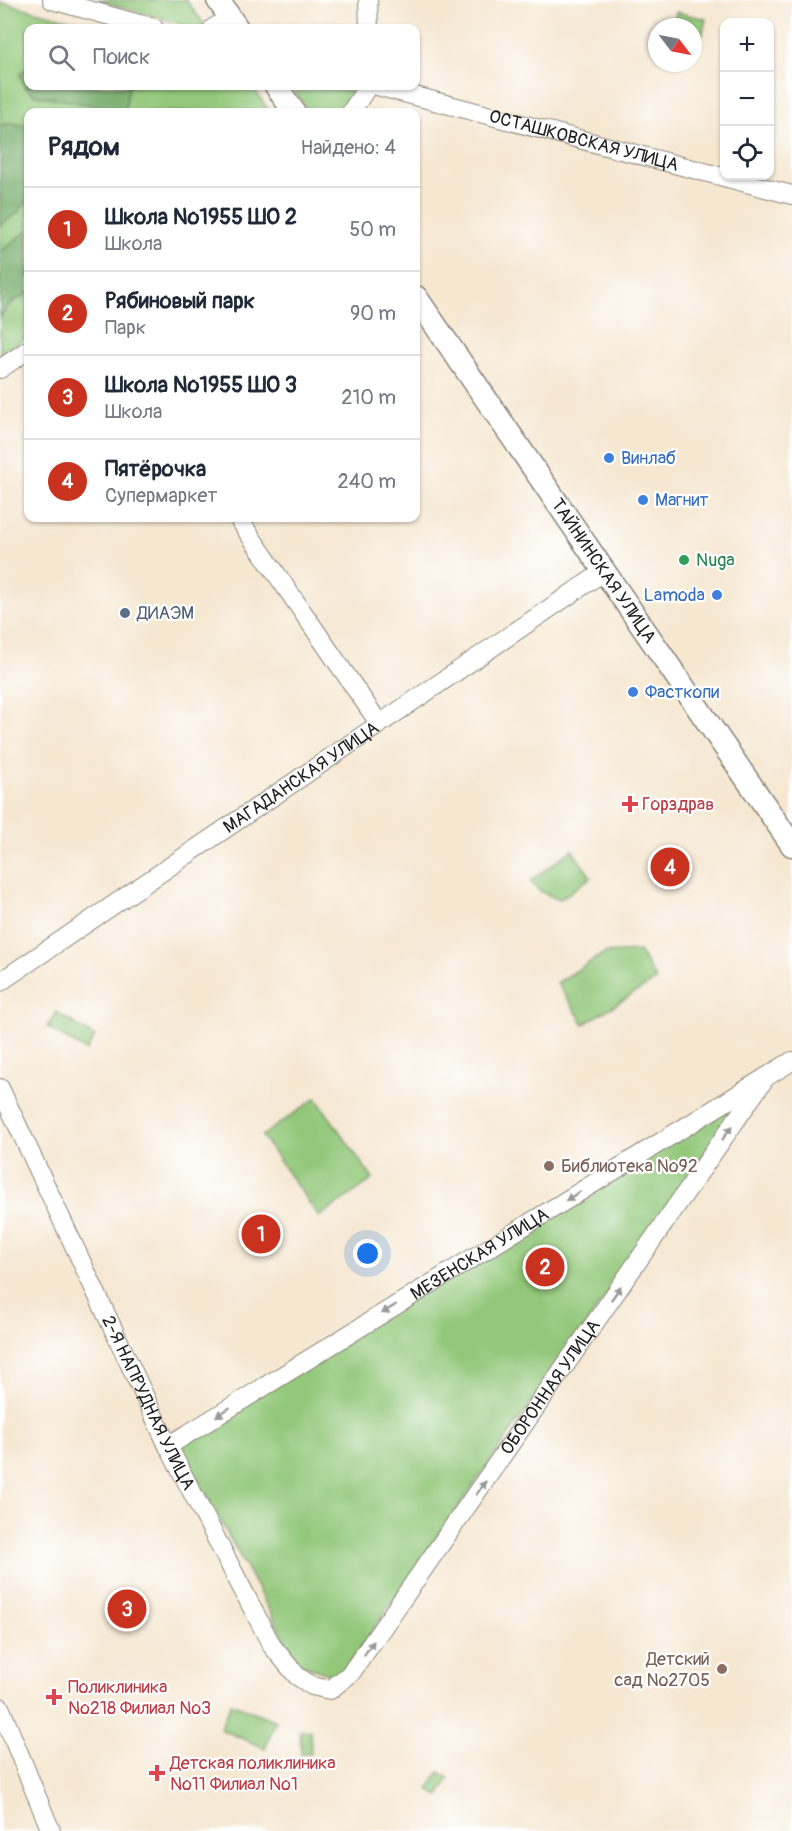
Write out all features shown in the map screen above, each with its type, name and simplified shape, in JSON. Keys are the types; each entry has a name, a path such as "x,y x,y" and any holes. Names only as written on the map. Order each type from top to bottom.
{"main road":[{"path":"279,90 291,108"},
{"name":"ТАЙНИНСКАЯ УЛИЦА","path":"420,303 792,845"}],"street":[{"path":"52,0 139,24"},
{"path":"368,0 369,24"},
{"path":"354,108 365,90"},
{"name":"ОСТАШКОВСКАЯ УЛИЦА","path":"392,90 792,195"},
{"path":"0,369 24,353"},
{"path":"241,522 379,723"},
{"name":"МАГАДАНСКАЯ УЛИЦА","path":"0,982 603,572"},
{"name":"МЕЗЕНСКАЯ УЛИЦА","path":"168,1446 792,1061"},
{"name":"ОБОРОННАЯ УЛИЦА","path":"330,1690 351,1673 766,1077"},
{"name":"2-Я НАПРУДНАЯ УЛИЦА","path":"0,1088 168,1446 273,1646 297,1676 312,1686 330,1690"},
{"path":"0,1707 51,1831"}],"green space":[{"path":"95,0 186,0 204,24 181,24"},
{"path":"0,2 87,24 24,24 24,90 255,90 267,108 24,108 24,339 0,355"},
{"path":"676,12 702,18 675,18"},
{"path":"702,18 706,19 702,36"},
{"path":"24,71 24,87 20,74"},
{"path":"28,90 128,90 125,108 108,108 36,95"},
{"path":"294,90 342,90 358,94 348,108 306,108"},
{"path":"10,123 24,125 24,205 19,212 0,225 0,126"},
{"path":"24,233 24,295 11,303 0,318 0,252"},
{"path":"572,850 591,877 559,900 540,891 530,881"},
{"path":"639,951 656,980 584,1024 557,983 604,953"},
{"path":"56,1012 95,1037 86,1051 47,1027"},
{"path":"749,1091 348,1665 333,1676 298,1663 178,1443"},
{"path":"316,1098 373,1179 319,1217 262,1136"},
{"path":"231,1703 276,1721 265,1748 220,1729"},
{"path":"310,1730 311,1754 301,1754 300,1731"},
{"path":"439,1772 449,1778 439,1796 428,1790"}],"place":[{"name":"Винлаб","path":"609,458"},
{"name":"Магнит","path":"643,500"},
{"name":"Nuga","path":"684,560"},
{"name":"Lamoda","path":"717,595"},
{"name":"ДИАЭМ","path":"125,613"},
{"name":"Фасткопи","path":"633,692"},
{"name":"Горздрав","path":"630,804"},
{"name":"Пятёрочка","path":"670,867"},
{"name":"Библиотека №92","path":"549,1166"},
{"name":"Школа №1955 ШО 2","path":"261,1234"},
{"name":"Рябиновый парк","path":"545,1267"},
{"name":"Школа №1955 ШО 3","path":"127,1609"},
{"name":"Детский сад №2705","path":"722,1669"},
{"name":"Поликлиника №218 Филиал №3","path":"54,1697"},
{"name":"Детская поликлиника №11 Филиал №1","path":"157,1773"}]}
